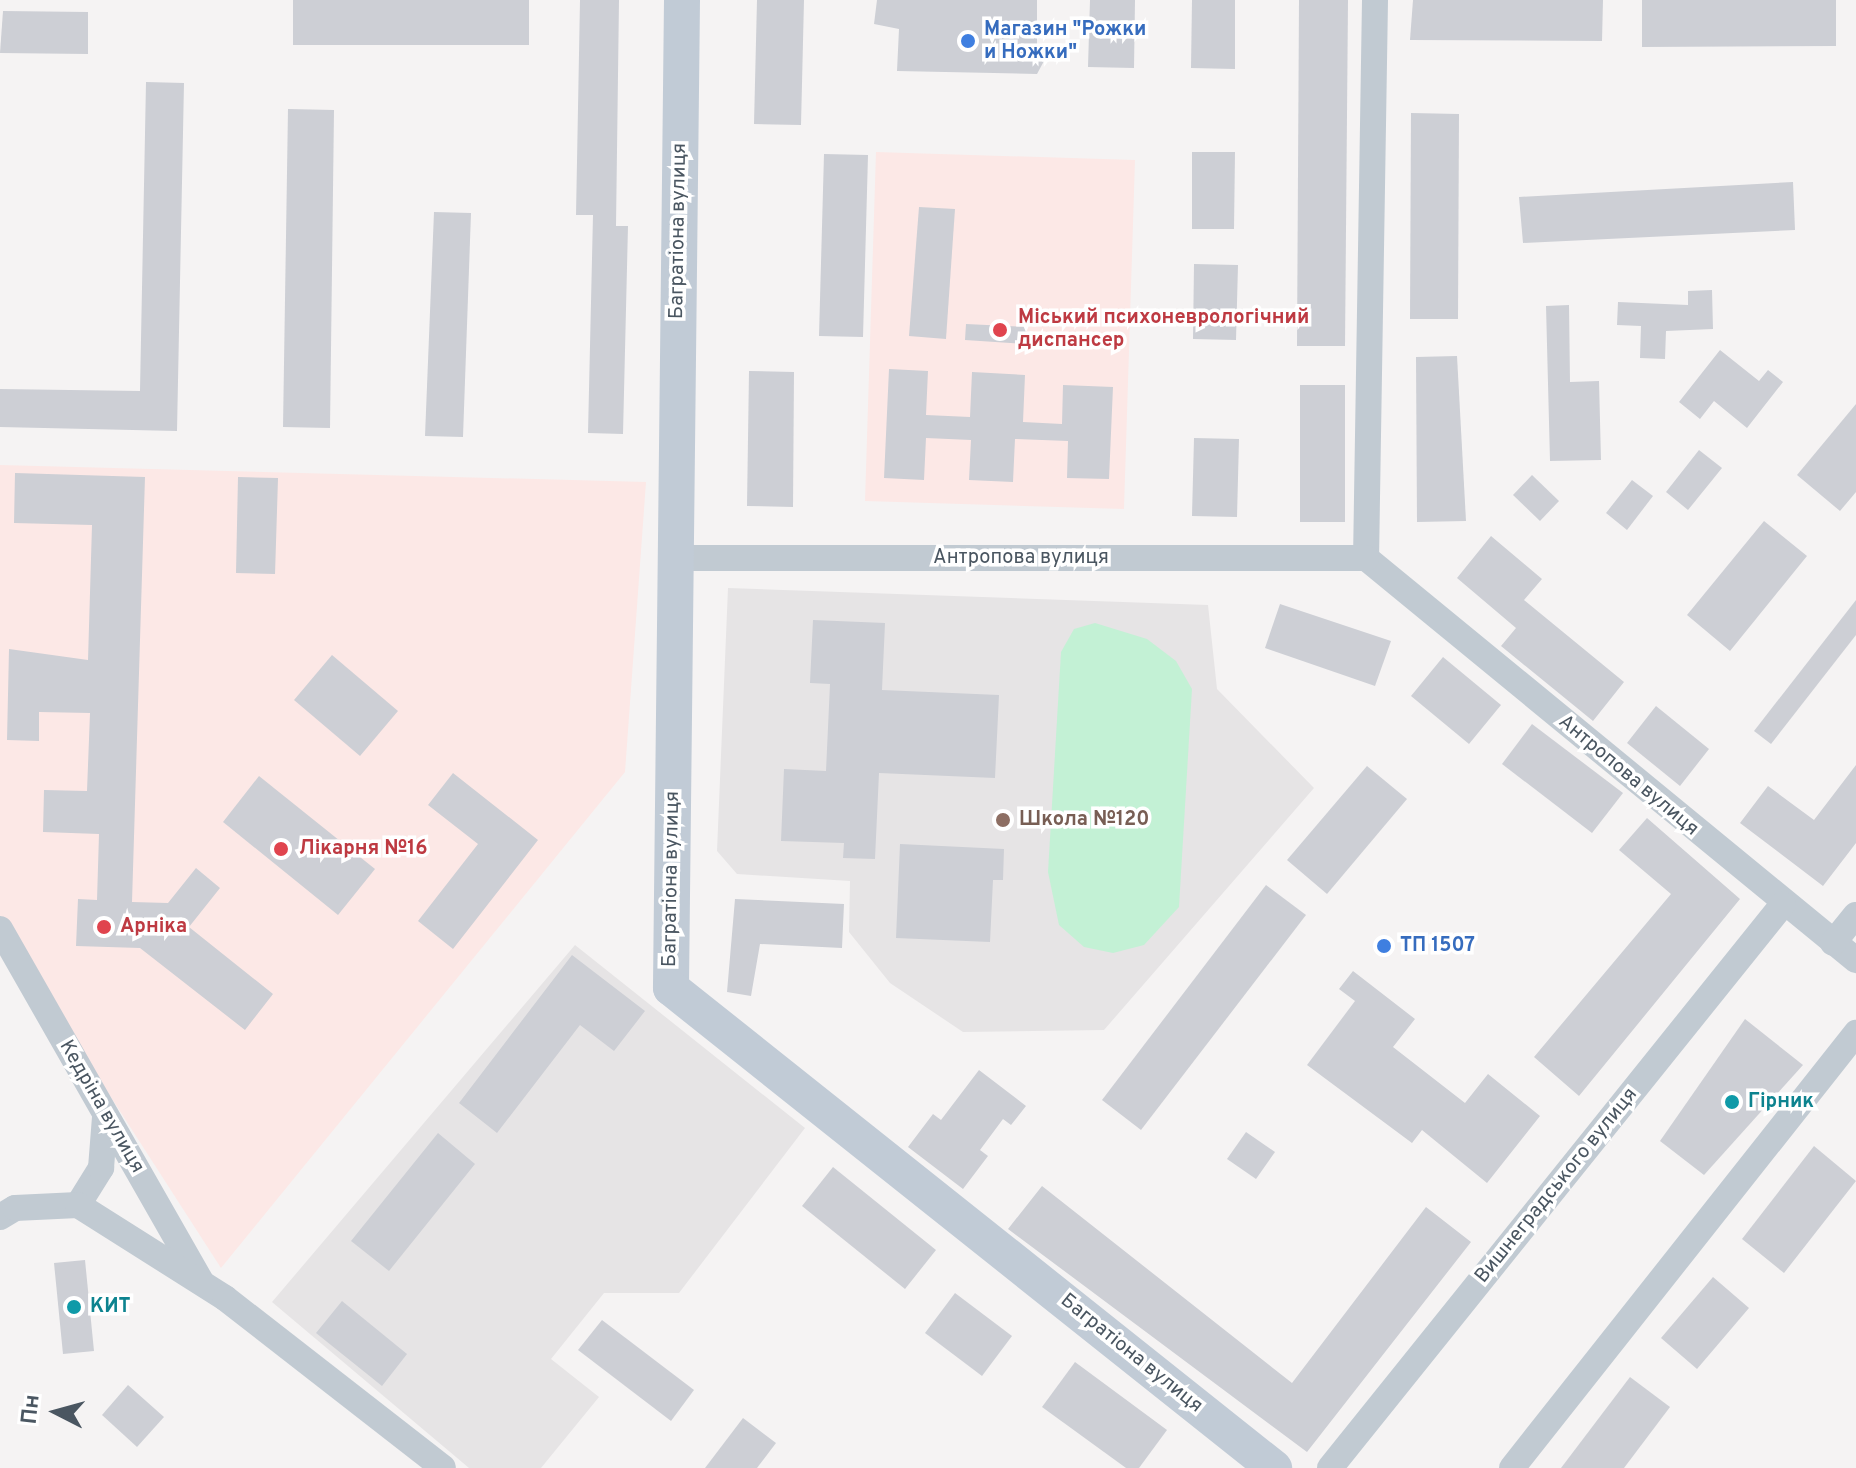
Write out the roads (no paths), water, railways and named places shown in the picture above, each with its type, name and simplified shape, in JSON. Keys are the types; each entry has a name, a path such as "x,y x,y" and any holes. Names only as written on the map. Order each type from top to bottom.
{"street":[{"name":"Багратіона вулиця","path":"682,0 671,988 1274,1468"},
{"path":"1366,558 1375,0"},
{"name":"Антропова вулиця","path":"676,558 1366,558 1783,904 1856,960"},
{"name":"Вишнеградського вулиця","path":"1330,1468 1783,904"},
{"path":"1833,943 1856,915"},
{"name":"Кедріна вулиця","path":"0,929 203,1284"},
{"path":"1512,1468 1856,1033"},
{"path":"0,1217 15,1208 78,1205 101,1168 104,1111"},
{"name":"Кедріна вулиця","path":"78,1205 203,1284 443,1468"}],"place":[{"name":"Магазин \"Рожки и Ножки\"","path":"968,41"},
{"name":"Міський психоневрологічний диспансер","path":"1000,330"},
{"name":"Школа №120","path":"1003,820"},
{"name":"Лікарня №16","path":"281,849"},
{"name":"Арніка","path":"104,927"},
{"name":"ТП 1507","path":"1384,946"},
{"name":"Гірник","path":"1732,1102"},
{"name":"КИТ","path":"74,1307"}]}
